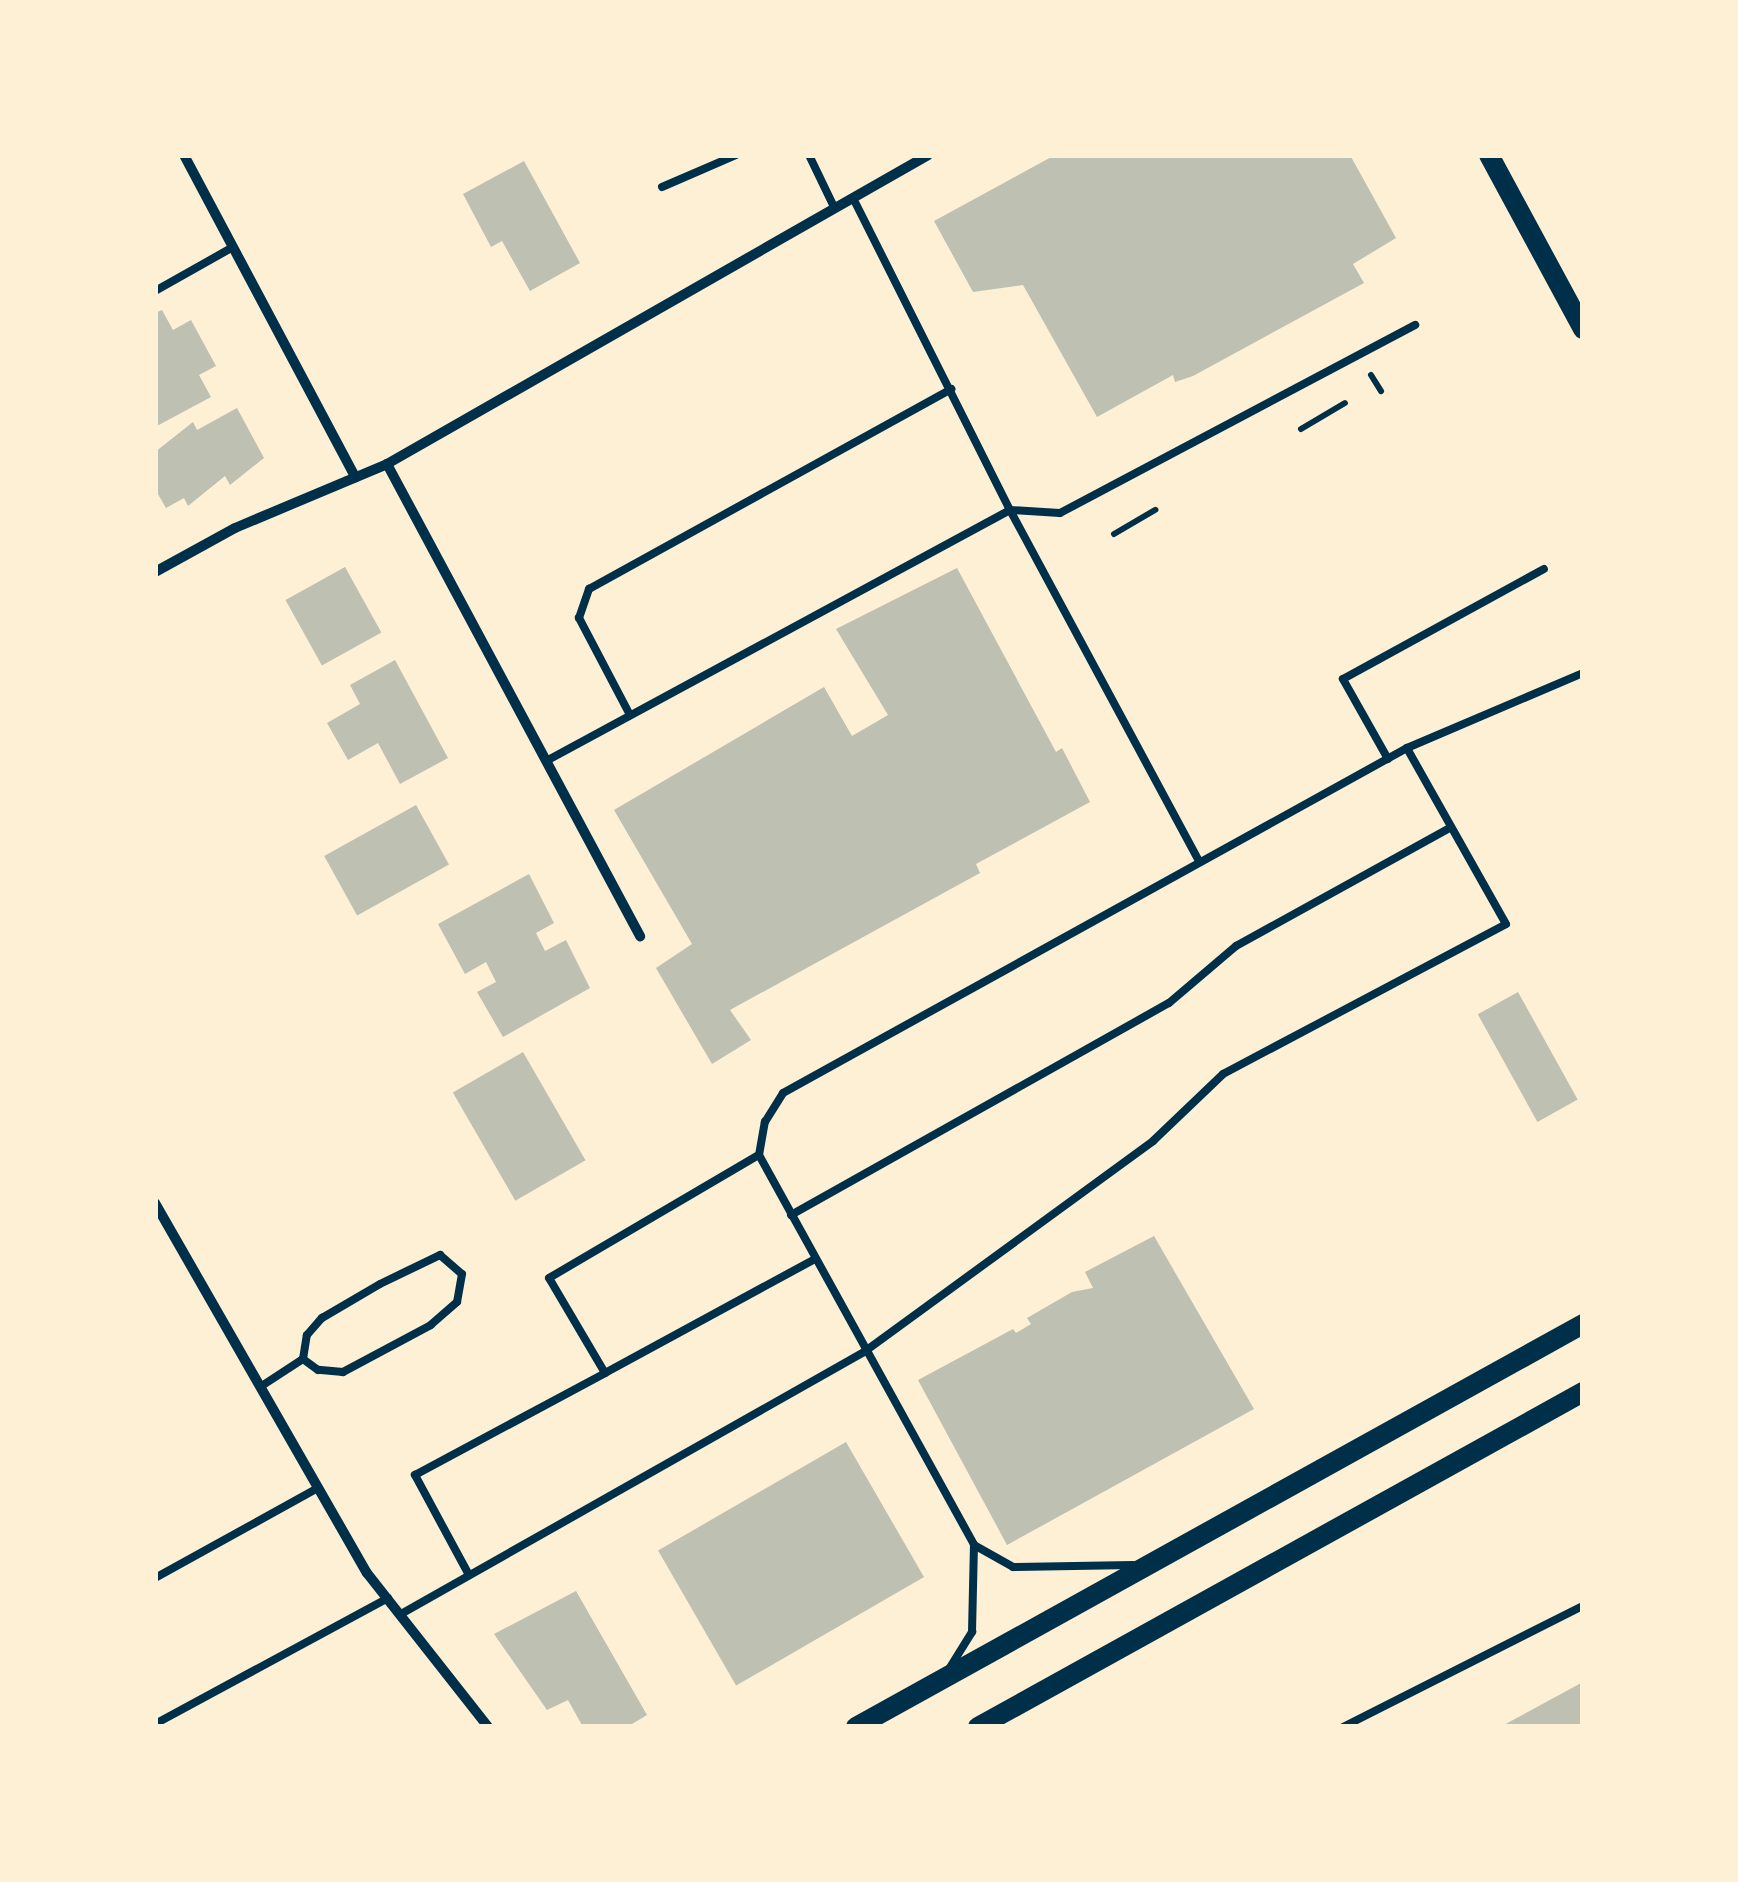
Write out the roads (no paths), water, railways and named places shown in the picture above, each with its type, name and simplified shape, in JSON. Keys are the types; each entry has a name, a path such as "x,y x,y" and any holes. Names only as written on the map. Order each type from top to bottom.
{"main road":[{"path":"1488,155 1583,329"},
{"path":"856,1727 1583,1324"},
{"path":"978,1727 1583,1392"}],"street":[{"path":"184,155 356,477"},
{"path":"155,572 234,528 387,464 853,198 908,160 928,155"},
{"path":"387,464 640,936"},
{"path":"155,1203 318,1488 388,1598 488,1727"}],"lane":[{"path":"662,187 736,155"},
{"path":"809,155 834,207"},
{"path":"853,198 1010,510 1199,860"},
{"path":"155,292 233,248"},
{"path":"548,760 1010,510 1060,514 1415,325"},
{"path":"630,715 579,618 589,589 951,388"},
{"path":"1388,758 1344,679 1544,569"},
{"path":"942,1681 972,1632 974,1546 759,1155 765,1122 783,1093 1407,748 1583,673"},
{"path":"401,1614 864,1352 1154,1142 1223,1074 1506,924 1448,829 1407,748"},
{"path":"791,1215 1169,1003 1236,946 1448,829"},
{"path":"604,1373 549,1278 759,1155"},
{"path":"440,1255 462,1274 463,1290 447,1314 396,1344 343,1372 318,1370 304,1359 307,1336 322,1318 380,1284 440,1255"},
{"path":"469,1575 416,1476 814,1260"},
{"path":"260,1387 304,1359"},
{"path":"155,1578 318,1488"},
{"path":"974,1546 1013,1567 1154,1565"},
{"path":"155,1724 388,1598"},
{"path":"1342,1727 1583,1606"}]}
